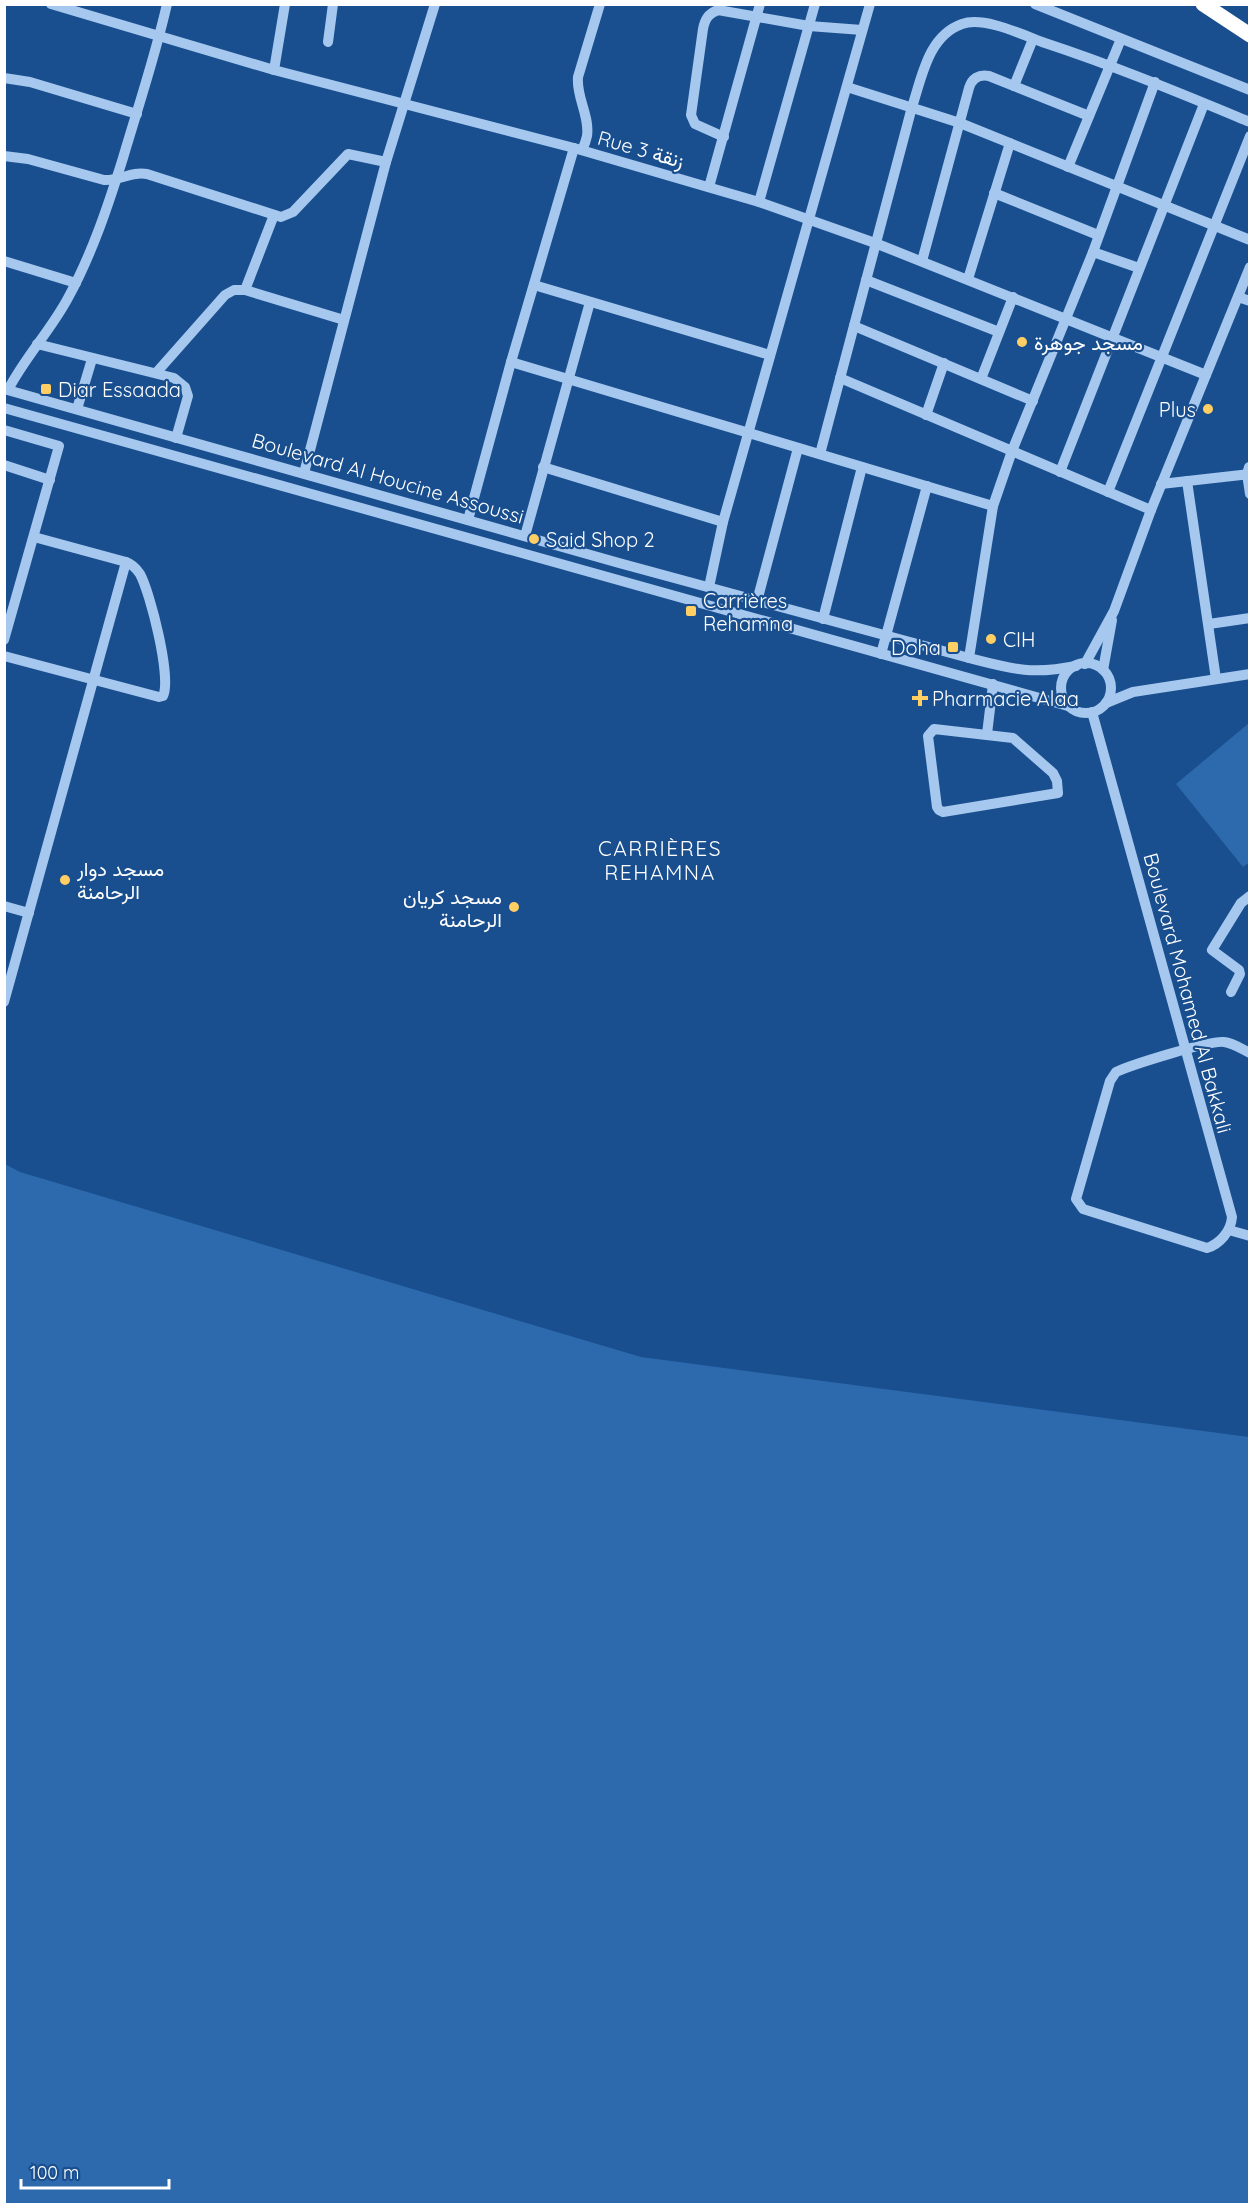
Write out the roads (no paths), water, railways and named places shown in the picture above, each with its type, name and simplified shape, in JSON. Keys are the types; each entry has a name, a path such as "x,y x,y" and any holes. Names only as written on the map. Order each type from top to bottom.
{"highway":[{"path":"1203,4 1250,35"}],"street":[{"name":"Rue 3 زنقة","path":"51,4 87,9 160,36 274,70 578,149 759,201 969,279 1206,375"},
{"path":"6,389 57,316 76,283 96,237 160,36 167,4"},
{"path":"274,70 285,4"},
{"path":"328,42 333,4"},
{"path":"304,473 386,162 435,4"},
{"path":"468,520 534,285 578,149 587,135 586,119 577,85 600,4"},
{"path":"709,187 760,4"},
{"path":"759,201 815,4"},
{"path":"709,587 723,522 870,4"},
{"path":"1035,4 1250,90"},
{"path":"724,137 701,128 692,120 704,21 708,15 717,10 809,27 862,30"},
{"path":"820,454 912,107 930,54 940,39 951,29 975,22 995,26 1109,64 1250,122"},
{"path":"1014,86 1033,39"},
{"path":"1068,167 1121,39"},
{"path":"922,261 970,84 975,78 985,75 1089,116"},
{"path":"4,78 30,82 136,114"},
{"path":"969,658 993,506 1012,451 1093,252 1155,82"},
{"path":"847,87 960,123 1116,188 1250,240"},
{"path":"1060,472 1204,104"},
{"path":"1108,492 1250,136"},
{"path":"969,279 1010,143"},
{"path":"4,156 28,159 92,177 116,180 131,174 147,174 281,217 290,214 348,154 386,162"},
{"path":"994,193 1098,235"},
{"path":"245,290 274,215"},
{"path":"1093,252 1139,268"},
{"path":"4,261 76,283"},
{"path":"1103,670 1114,611 1161,484 1250,267"},
{"path":"866,280 999,332"},
{"path":"534,285 770,355"},
{"path":"156,373 228,292 237,289 344,320"},
{"path":"981,379 1013,297"},
{"path":"1238,297 1250,301"},
{"path":"525,536 590,302"},
{"path":"854,326 1033,401"},
{"path":"37,344 178,380 188,392 176,438"},
{"path":"77,408 92,358"},
{"path":"511,362 993,506"},
{"path":"926,415 944,363"},
{"path":"840,378 1151,510"},
{"name":"Boulevard Al Houcine Assoussi","path":"6,389 886,637 1024,671 1048,671 1080,665"},
{"name":"Boulevard Al Houcine Assoussi","path":"4,408 1068,706"},
{"path":"4,430 60,446 4,640"},
{"path":"757,601 798,448"},
{"path":"4,465 50,480"},
{"path":"543,467 723,522"},
{"path":"823,619 862,467"},
{"path":"1161,484 1249,472 1250,494"},
{"path":"1187,481 1216,679"},
{"path":"881,654 927,486"},
{"path":"4,656 159,697 165,692 162,655 147,591 139,571 126,561 34,537"},
{"path":"4,1002 126,561"},
{"path":"1114,611 1080,665 1066,674 1061,686 1068,706 1077,711 1092,712 1100,709 1106,703 1133,692 1250,674"},
{"path":"1209,624 1250,618"},
{"path":"1080,665 1095,665 1103,670 1110,681 1133,692"},
{"path":"1106,703 1110,693 1110,681"},
{"path":"987,734 993,684"},
{"name":"Boulevard Mohamed Al Bakkali","path":"1092,712 1232,1217 1229,1230"},
{"path":"934,729 987,734 1007,736 1017,741 1053,773 1058,781 1058,794 943,812 939,810 928,736 930,731 934,729"},
{"path":"1231,992 1240,974 1239,970 1212,950 1241,903 1250,896"},
{"path":"4,906 29,913"},
{"path":"1250,1053 1224,1042 1186,1050 1122,1069 1112,1076 1076,1199 1083,1209 1207,1248 1216,1244 1229,1230 1250,1236"}],"place":[{"name":"مسجد جوهرة","path":"1022,342"},
{"name":"Diar Essaada","path":"46,389"},
{"name":"Plus","path":"1208,409"},
{"name":"Said Shop 2","path":"534,539"},
{"name":"Carrières Rehamna","path":"691,611"},
{"name":"CIH","path":"991,639"},
{"name":"Doha","path":"953,647"},
{"name":"Pharmacie Alaa","path":"920,698"},
{"name":"مسجد دوار الرحامنة","path":"65,880"},
{"name":"مسجد كريان الرحامنة","path":"514,907"}],"district":[{"name":"CARRIÈRES REHAMNA","path":"660,860"}]}
